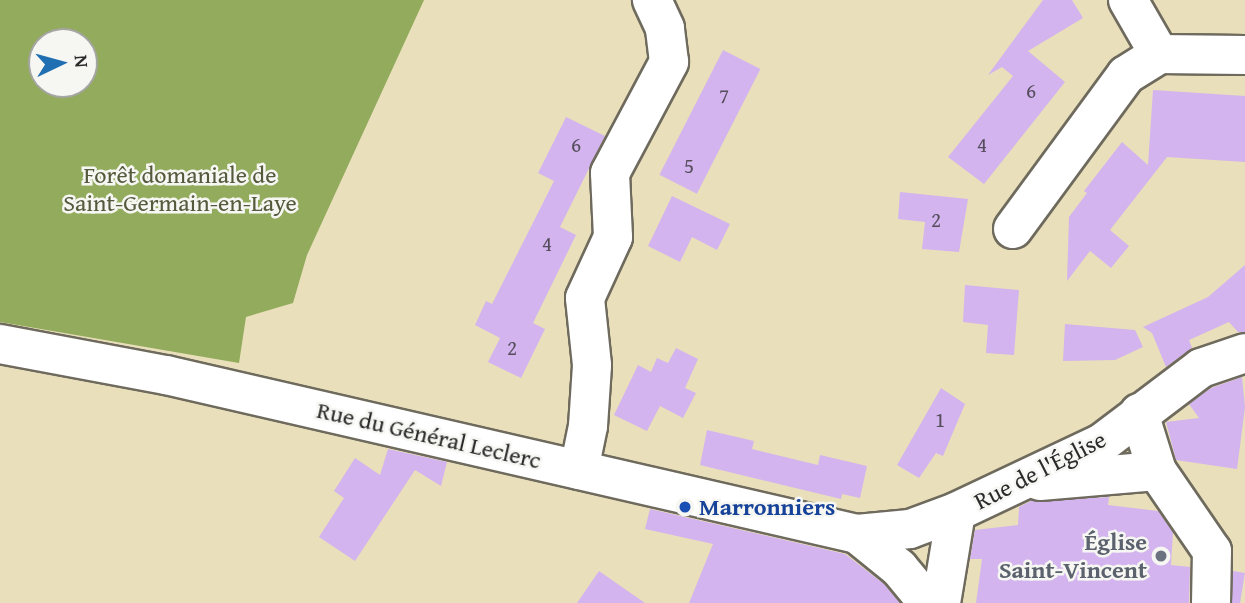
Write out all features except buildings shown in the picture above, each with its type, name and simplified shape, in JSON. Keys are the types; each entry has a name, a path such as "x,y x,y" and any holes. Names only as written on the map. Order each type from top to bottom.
{"street":[{"path":"579,470 588,426 592,365 585,298 613,237 610,173 669,62 665,28 652,0"},
{"path":"1128,0 1159,54"},
{"path":"1013,229 1126,75 1159,54 1245,55"},
{"name":"Rue du Général Leclerc","path":"0,344 166,375 857,534"},
{"name":"Rue de l'Église","path":"857,534 909,529 956,512 1101,443 1201,368 1245,353"},
{"path":"1139,413 1157,471 1212,551 1211,603"},
{"path":"1015,483 1157,471"},
{"path":"941,603 956,512"},
{"path":"857,534 899,568 928,603"}],"green space":[{"name":"Forêt domaniale de Saint-Germain-en-Laye","path":"0,0 424,0 307,255 293,303 246,317 239,363 0,322"}],"place":[{"name":"Marronniers","path":"685,507"},
{"name":"Église Saint-Vincent","path":"1161,556"}]}
